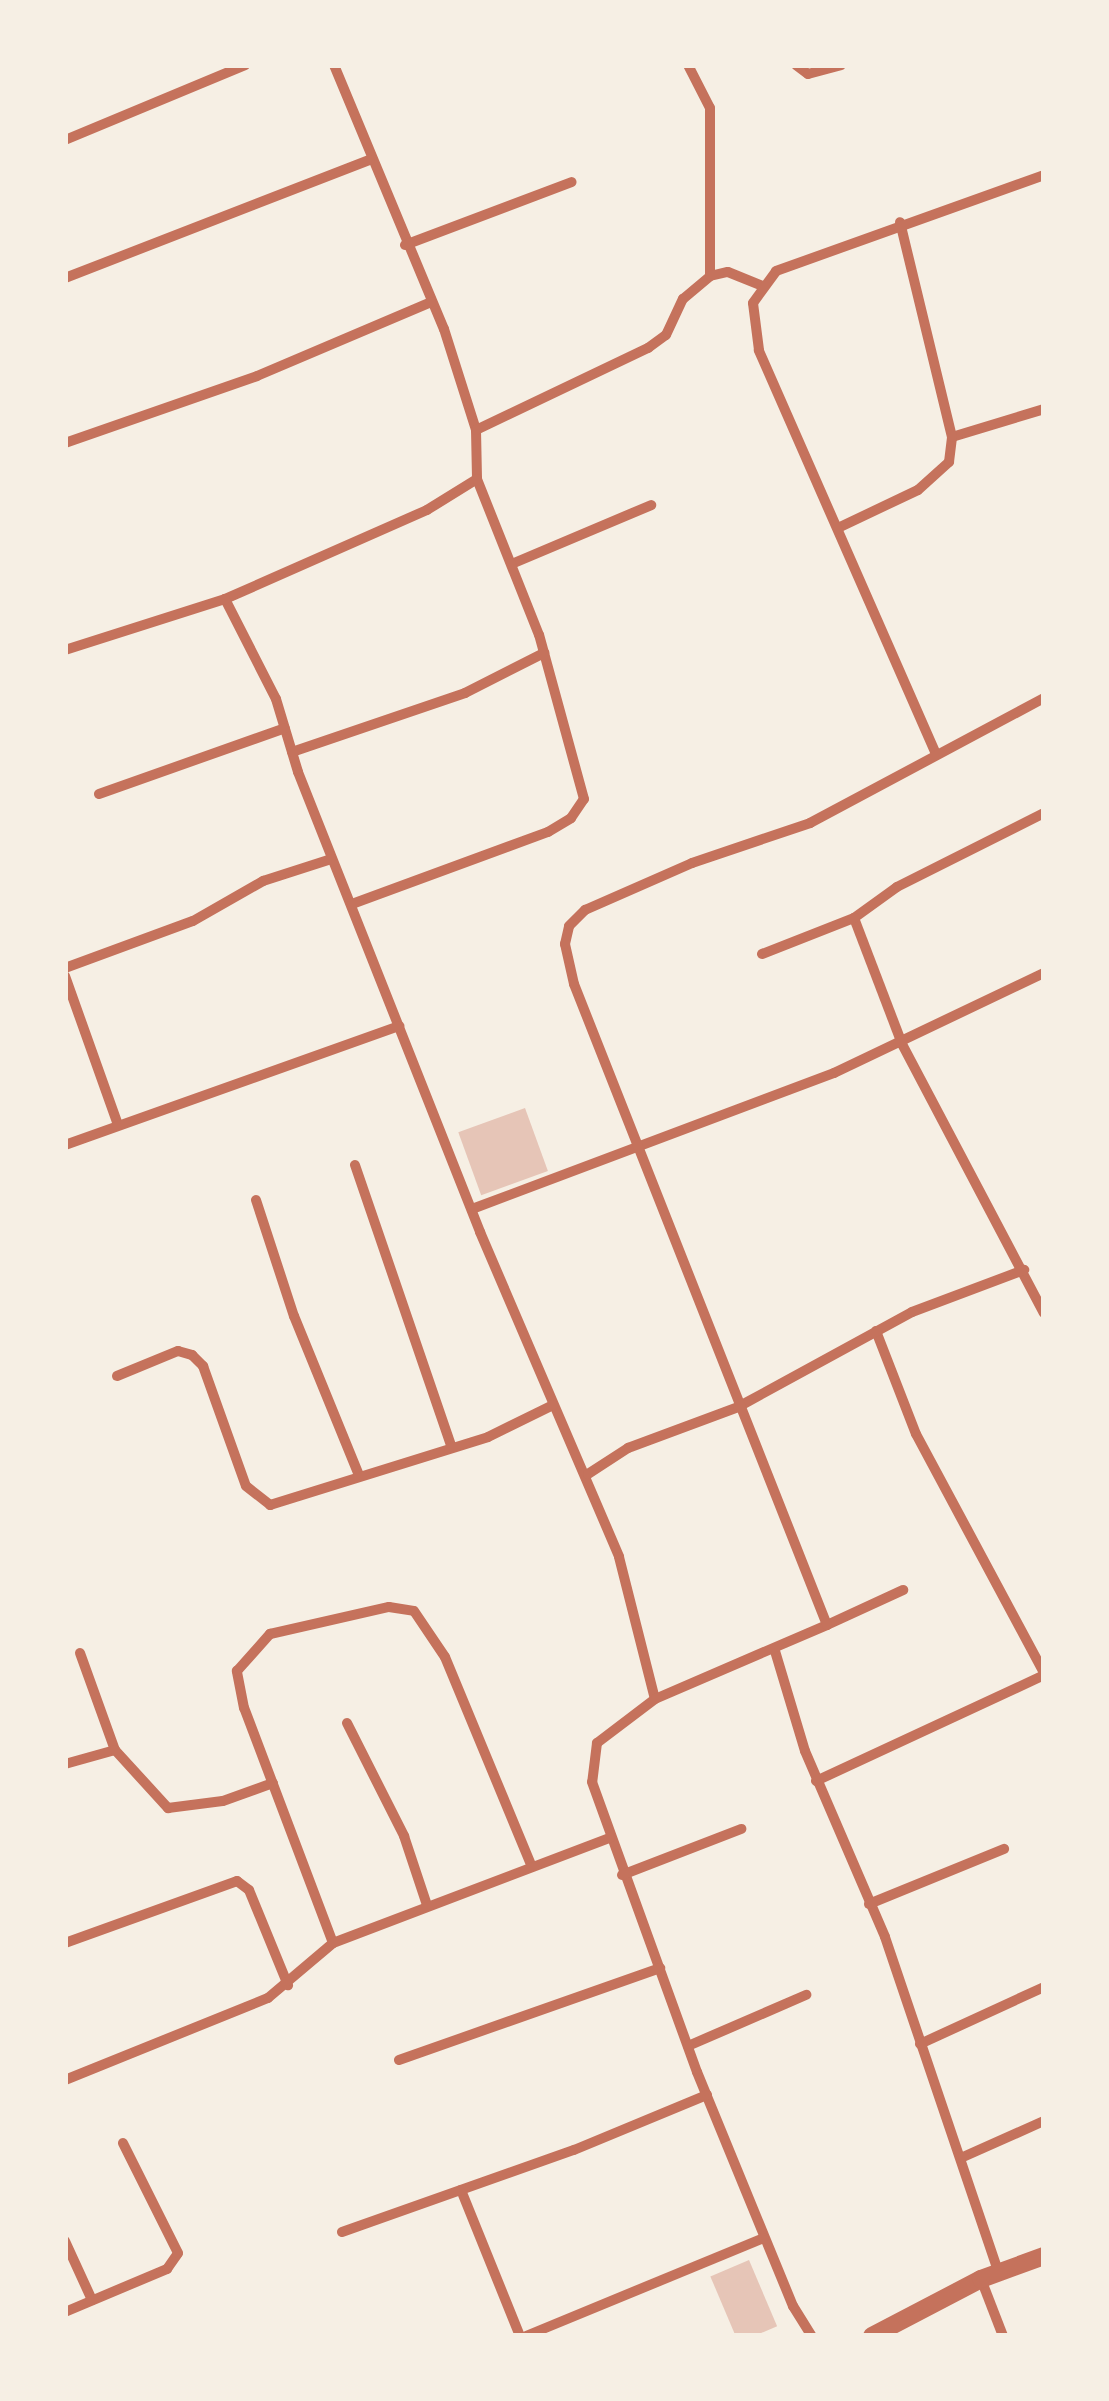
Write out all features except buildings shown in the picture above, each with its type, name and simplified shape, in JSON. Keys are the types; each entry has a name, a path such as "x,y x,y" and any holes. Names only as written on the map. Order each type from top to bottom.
{"street":[{"path":"65,140 246,65"},
{"path":"334,65 431,302 476,430 477,478 514,562 583,781 584,799 572,818 352,904"},
{"path":"688,65 710,108 710,276"},
{"path":"796,65 808,74 841,65"},
{"path":"65,278 370,160"},
{"path":"936,754 750,323 760,285 776,272 900,222 1044,175"},
{"path":"405,244 572,182"},
{"path":"840,527 939,474 952,437 900,222"},
{"path":"476,430 648,348 666,335 683,299 710,276 728,272 760,285"},
{"path":"65,443 256,376 431,302"},
{"path":"952,437 1044,409"},
{"path":"65,650 225,599 427,510 477,478"},
{"path":"514,562 651,505"},
{"path":"225,599 284,728 331,859 552,1405 588,1474 641,1629 655,1699"},
{"path":"292,752 464,694 544,652"},
{"path":"827,1625 574,984 566,944 569,926 585,910 692,863 810,822 1044,698"},
{"path":"99,794 284,728"},
{"path":"762,954 854,918 896,887 1044,813"},
{"path":"65,968 192,921 263,881 331,859"},
{"path":"854,918 902,1044 1044,1313"},
{"path":"472,1209 635,1146 692,1131 902,1044 1044,972"},
{"path":"65,976 117,1122"},
{"path":"65,1145 117,1122 316,1060 398,1026"},
{"path":"355,1165 452,1446"},
{"path":"256,1200 294,1316 360,1475"},
{"path":"588,1474 628,1448 738,1406 876,1330 1024,1270"},
{"path":"816,1781 1044,1674 916,1434 876,1330"},
{"path":"117,1376 165,1355 192,1355 203,1366 230,1450 257,1500 270,1505 452,1446 552,1405"},
{"path":"812,2336 764,2238 706,2095 622,1874 592,1782 597,1743 655,1699 775,1651 903,1590"},
{"path":"333,1943 272,1783 236,1671 250,1651 270,1634 389,1607 414,1611 446,1657 531,1865"},
{"path":"775,1651 816,1781 870,1904 963,2157 1003,2336"},
{"path":"80,1653 115,1750 168,1808 223,1801 272,1783"},
{"path":"347,1723 404,1836 427,1905"},
{"path":"65,1764 115,1750"},
{"path":"622,1874 742,1829"},
{"path":"65,2080 211,2025 288,1985 333,1943 610,1838"},
{"path":"870,1904 1004,1848"},
{"path":"65,1943 237,1880 249,1890 288,1985"},
{"path":"398,2060 660,1968"},
{"path":"920,2044 1044,1987"},
{"path":"688,2046 806,1996"},
{"path":"342,2232 706,2095"},
{"path":"963,2157 1044,2121"},
{"path":"65,2312 168,2268 178,2253 123,2143"},
{"path":"461,2190 523,2336 764,2238"},
{"path":"65,2240 92,2300"},
{"path":"872,2336 990,2276 1044,2256"}]}
